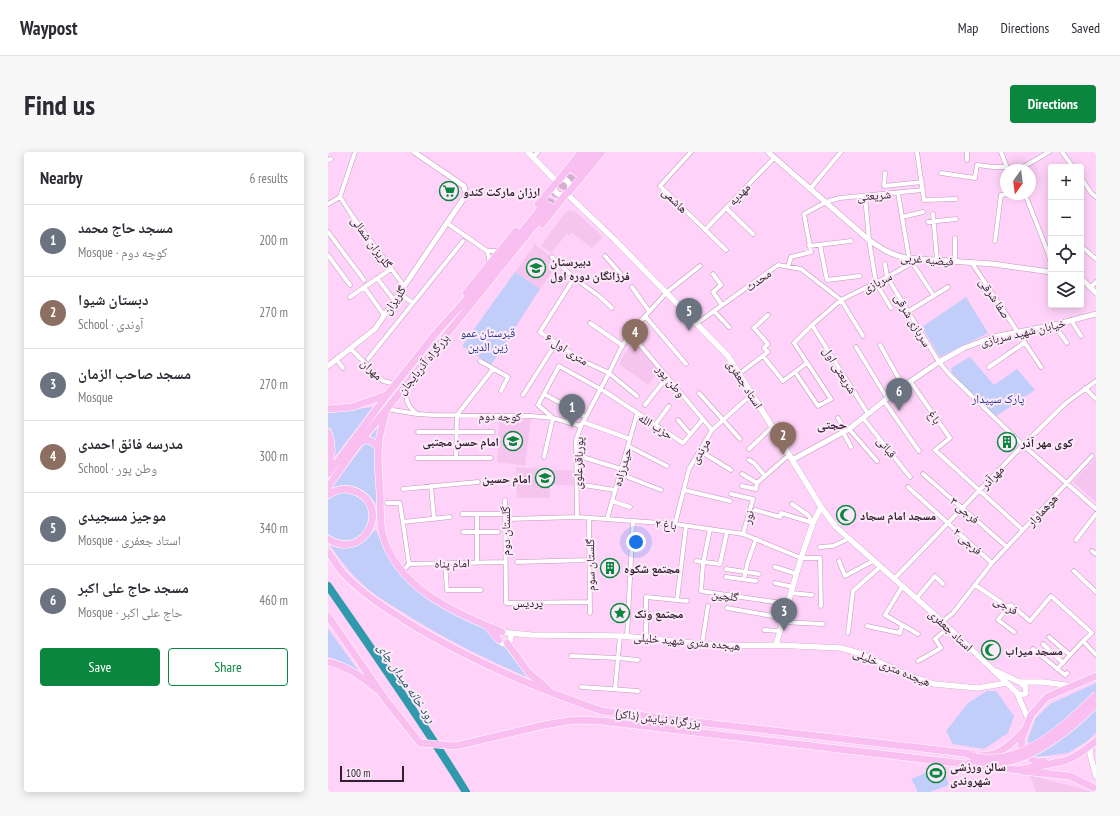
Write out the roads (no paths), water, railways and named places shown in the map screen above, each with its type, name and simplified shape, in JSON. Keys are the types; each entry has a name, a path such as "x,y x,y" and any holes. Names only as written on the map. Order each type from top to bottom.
{"highway":[{"path":"436,333 449,314 500,251 548,205 567,193 581,152"},
{"path":"576,170 587,152"},
{"path":"576,170 595,152"},
{"path":"548,205 557,182 602,152"},
{"name":"بزرگراه آذربایجان","path":"328,474 386,395 436,333 548,205"},
{"name":"بزرگراه آذربایجان","path":"328,487 360,443 548,205"},
{"path":"328,409 352,407 386,395"},
{"path":"387,409 380,436 379,450 381,522 383,535 388,549 403,572 423,592 462,615 486,625 507,637 517,658 521,673 520,678 517,679"},
{"path":"328,432 332,441 332,451 328,468"},
{"path":"360,443 365,440 371,440 376,444 379,450"},
{"path":"328,496 339,489 349,489 358,492 366,497 371,505 373,515 372,524 368,533 361,540 353,544 343,545 334,543 328,539"},
{"name":"بزرگراه نیایش (ذاکر)","path":"328,552 342,571 365,593 400,618 445,644 517,679 558,696 602,711 968,754 987,756 1008,754 1008,762 999,768"},
{"path":"328,616 386,700"},
{"path":"486,625 499,640"},
{"path":"517,658 529,673 558,696"},
{"path":"328,662 338,664 353,672 373,687 386,700"},
{"path":"1094,743 1076,756 1060,762 1037,762 1028,757 1021,745 1022,736 1031,715 1047,697 1096,676"},
{"path":"968,754 982,758 1014,755 1037,744 1076,715 1096,695"},
{"name":"بزرگراه نیایش (ذاکر)","path":"386,700 420,743 456,746 544,725 575,720 601,720 1018,770 1060,762"},
{"path":"966,764 971,762 999,764 1015,760 1040,749 1069,729 1096,704"},
{"path":"987,756 1009,745 1025,730"},
{"path":"1018,770 1070,776 1096,789"}],"main road":[{"path":"528,152 557,182"},
{"path":"566,180 569,182 570,189 567,193 561,195 557,193 555,188 557,182 566,180"},
{"name":"استاد جعفری","path":"567,193 667,292 728,356 790,458 821,507 836,527 942,622 1017,693"},
{"path":"776,645 801,558 813,523 821,507"},
{"path":"499,640 499,635 507,637"},
{"name":"هیجده متری شهید خلیلی","path":"507,637 627,636 740,647 776,645"},
{"name":"هیجده متری خلیلی","path":"776,645 841,648 859,652 907,675 934,684 978,688 1007,683"},
{"path":"992,669 1020,682 1025,686 1026,693 1023,695 1017,693"},
{"path":"1020,682 1043,682 1073,686"},
{"path":"1017,693 1029,721"},
{"path":"1094,743 1090,754 1096,776"}],"street":[{"path":"328,204 340,197 355,152"},
{"name":"گلریزان","path":"328,366 375,329 466,195 464,186 414,152"},
{"path":"533,157 538,152"},
{"name":"هاشمی","path":"691,152 660,186 705,230"},
{"name":"فیضیه غربی","path":"768,152 870,240 894,256 911,260 936,260 972,263 1048,272"},
{"path":"810,189 841,152"},
{"path":"917,152 924,200 956,199"},
{"path":"967,152 967,160"},
{"path":"1001,152 1006,164"},
{"path":"1029,164 1049,152"},
{"path":"1062,152 1071,164"},
{"name":"مهدیه","path":"705,230 774,158"},
{"path":"941,173 975,178 977,164 1000,167"},
{"path":"885,173 884,186 922,182"},
{"path":"1084,182 1091,193 1096,197"},
{"name":"شریعتی","path":"809,246 804,214 826,202 840,198 923,190"},
{"path":"898,193 911,260 934,296"},
{"path":"865,196 876,283 891,308"},
{"name":"گلریزان شمالی","path":"340,197 352,217 404,286"},
{"path":"996,241 1000,200"},
{"path":"1028,200 1048,247"},
{"path":"726,208 753,234"},
{"path":"902,217 923,212"},
{"path":"933,214 936,260"},
{"path":"928,222 956,219"},
{"path":"447,223 487,251 500,251"},
{"path":"705,230 726,250"},
{"path":"328,232 364,280"},
{"path":"955,238 955,262"},
{"path":"368,359 463,241"},
{"path":"788,267 791,257 811,252 809,246 851,241"},
{"path":"820,245 827,280 860,276"},
{"path":"1084,249 1096,259"},
{"path":"487,251 489,264"},
{"path":"328,255 350,285"},
{"path":"605,256 620,273"},
{"path":"552,257 574,278 599,296 612,308"},
{"name":"سربازی","path":"807,363 794,343 812,325 841,300 887,277 911,260"},
{"name":"صفا شرقی","path":"972,263 1041,367"},
{"path":"885,264 887,277"},
{"name":"محدث","path":"696,324 778,265 801,269 841,300"},
{"name":"پورباقرعلوی","path":"577,517 576,440 582,424 602,390 622,345 630,333 667,292 700,266"},
{"path":"350,297 391,268"},
{"path":"713,274 721,285 713,292 722,305"},
{"name":"سربازی شرقی","path":"887,277 939,362 950,375 1023,444"},
{"path":"377,278 394,300"},
{"name":"۶ متری اول","path":"574,278 540,332 581,360 609,374 637,396"},
{"path":"1084,281 1096,293"},
{"path":"1091,287 1096,282"},
{"path":"364,287 384,315"},
{"path":"632,287 649,311"},
{"path":"909,311 948,287"},
{"path":"399,293 413,303"},
{"path":"841,300 863,336"},
{"path":"714,311 728,326"},
{"path":"1094,314 1096,320"},
{"name":"خیابان شهید سربازی","path":"790,458 846,430 910,381 964,348 979,341 993,337 1054,325 1094,314"},
{"path":"739,374 768,352 764,348 768,344 754,328 768,315"},
{"path":"645,316 686,364"},
{"path":"1071,320 1081,336"},
{"path":"590,323 622,345"},
{"name":"شریعتی اول","path":"812,325 866,416"},
{"path":"1054,325 1067,343"},
{"name":"وطن پور","path":"630,333 712,430"},
{"path":"523,396 556,343"},
{"path":"989,367 1024,343"},
{"path":"880,345 904,386"},
{"path":"856,347 886,400 919,451"},
{"name":"مهران","path":"350,348 383,381 396,384"},
{"path":"763,356 783,381 795,372 807,363 831,399 818,406 795,372"},
{"path":"336,359 344,368"},
{"path":"480,361 508,377 501,391"},
{"name":"حزب الله","path":"544,394 559,366 602,390 683,443 703,419"},
{"path":"456,458 457,415 493,369"},
{"path":"645,406 667,377"},
{"name":"باغ","path":"910,381 950,438 935,450 979,490"},
{"name":"مهرآذر","path":"894,579 1023,444 1066,403 1096,381"},
{"path":"406,386 406,399 410,408 417,414"},
{"path":"1085,388 1096,399"},
{"path":"699,393 740,439"},
{"path":"544,457 553,418 538,405 544,394 586,417"},
{"name":"مرندی","path":"675,524 689,469 700,450 712,430 752,394"},
{"path":"655,425 669,406"},
{"name":"کوچه دوم","path":"387,409 417,414 531,416 553,418 582,424 630,439"},
{"name":"حیدرزاده","path":"607,519 637,414"},
{"name":"قبائی","path":"866,416 910,476"},
{"path":"838,418 846,430 877,460"},
{"path":"678,420 690,434"},
{"path":"749,449 772,427"},
{"path":"846,430 852,447"},
{"path":"418,432 494,432"},
{"path":"1023,444 1096,509"},
{"path":"628,446 667,466"},
{"path":"700,450 731,470"},
{"path":"576,455 621,471 661,490"},
{"name":"هوهماوار","path":"942,622 953,613 992,563 1092,456"},
{"path":"417,458 491,458"},
{"path":"742,486 756,489 757,484 765,476 790,458"},
{"path":"749,460 754,463 765,476"},
{"path":"742,474 757,484"},
{"name":"فرجی ۳","path":"923,474 1007,547"},
{"path":"403,489 478,482"},
{"path":"577,484 615,490"},
{"path":"431,486 434,519"},
{"name":"فرجی ۲","path":"908,488 992,563"},
{"path":"684,490 730,501"},
{"path":"979,490 1023,530"},
{"name":"نور","path":"731,494 753,499 743,534"},
{"name":"گلستان دوم","path":"505,500 506,562"},
{"path":"612,501 630,508"},
{"path":"387,503 400,503 409,564 403,572"},
{"path":"792,504 808,515 813,523"},
{"path":"755,510 780,516 781,513 813,523"},
{"path":"462,514 589,518"},
{"path":"477,514 477,563"},
{"path":"1076,540 1096,514"},
{"path":"403,522 450,517"},
{"name":"باغ ۲","path":"589,518 675,524 743,534 801,558"},
{"name":"گلستان سوم","path":"589,518 590,613"},
{"path":"627,636 633,521"},
{"path":"677,600 686,526"},
{"name":"گلچین","path":"710,530 703,563 701,591 788,604"},
{"path":"463,532 498,532"},
{"path":"696,561 720,564 727,532"},
{"path":"820,547 833,546 848,538"},
{"path":"744,579 756,539"},
{"path":"801,558 820,558 821,606"},
{"path":"517,562 589,560"},
{"path":"839,561 845,576 873,561"},
{"name":"امام پناه","path":"409,564 506,562"},
{"name":"پردیس","path":"506,562 506,603 590,602"},
{"path":"445,563 447,590 482,590"},
{"path":"775,567 797,574"},
{"path":"848,633 853,591 880,567"},
{"path":"726,569 759,574"},
{"path":"1074,571 1096,592"},
{"path":"916,599 935,576 943,584"},
{"path":"726,577 756,581"},
{"path":"775,583 812,596"},
{"name":"فرجی","path":"975,585 1008,607 1011,605 1030,621 1052,596 1092,633 1083,641"},
{"path":"902,587 885,615 918,634"},
{"path":"646,638 646,597 687,601"},
{"path":"702,644 708,606"},
{"path":"1008,607 998,620 1014,632"},
{"path":"727,608 783,620 823,624"},
{"path":"867,626 900,633 902,625"},
{"path":"918,661 941,648 935,639 948,628"},
{"path":"764,630 780,631"},
{"path":"615,689 620,636"},
{"path":"1049,637 1070,655"},
{"path":"1057,669 1083,641 1096,655"},
{"path":"1043,644 1063,663"},
{"path":"1033,649 1065,675 1067,673"},
{"path":"571,656 638,660"},
{"path":"581,686 638,691"}],"waterway":[{"name":"رود خانه میدان چای","path":"328,586 416,714 466,792"}],"tunnel":[{"path":"545,203 573,170"},
{"path":"550,206 577,173"}],"place":[{"name":"ارزان مارکت کندو","path":"449,191"},
{"name":"دبیرستان فرزانگان دوره اول","path":"536,268"},
{"name":"موجیز مسجیدی","path":"689,331"},
{"name":"مدرسه فائق احمدی","path":"635,352"},
{"name":"مسجد حاج علی اکبر","path":"899,411"},
{"name":"مسجد حاج محمد","path":"572,427"},
{"name":"امام حسن مجتبی","path":"513,441"},
{"name":"کوی مهر آذر","path":"1007,442"},
{"name":"دبستان شیوا","path":"783,455"},
{"name":"امام حسین","path":"545,478"},
{"name":"مسجد امام سجاد","path":"846,515"},
{"name":"مجتمع شکوه","path":"610,568"},
{"name":"مجتمع ونک","path":"620,613"},
{"name":"مسجد صاحب الزمان","path":"784,631"},
{"name":"مسجد میراب","path":"991,650"},
{"name":"سالن ورزشی شهروندی","path":"936,773"}],"district":[{"name":"حجتی","path":"832,424"}],"park label":[{"name":"قبرستان عمو زین الدین","path":"488,339"},
{"name":"پارک سپیدار","path":"998,398"}]}
